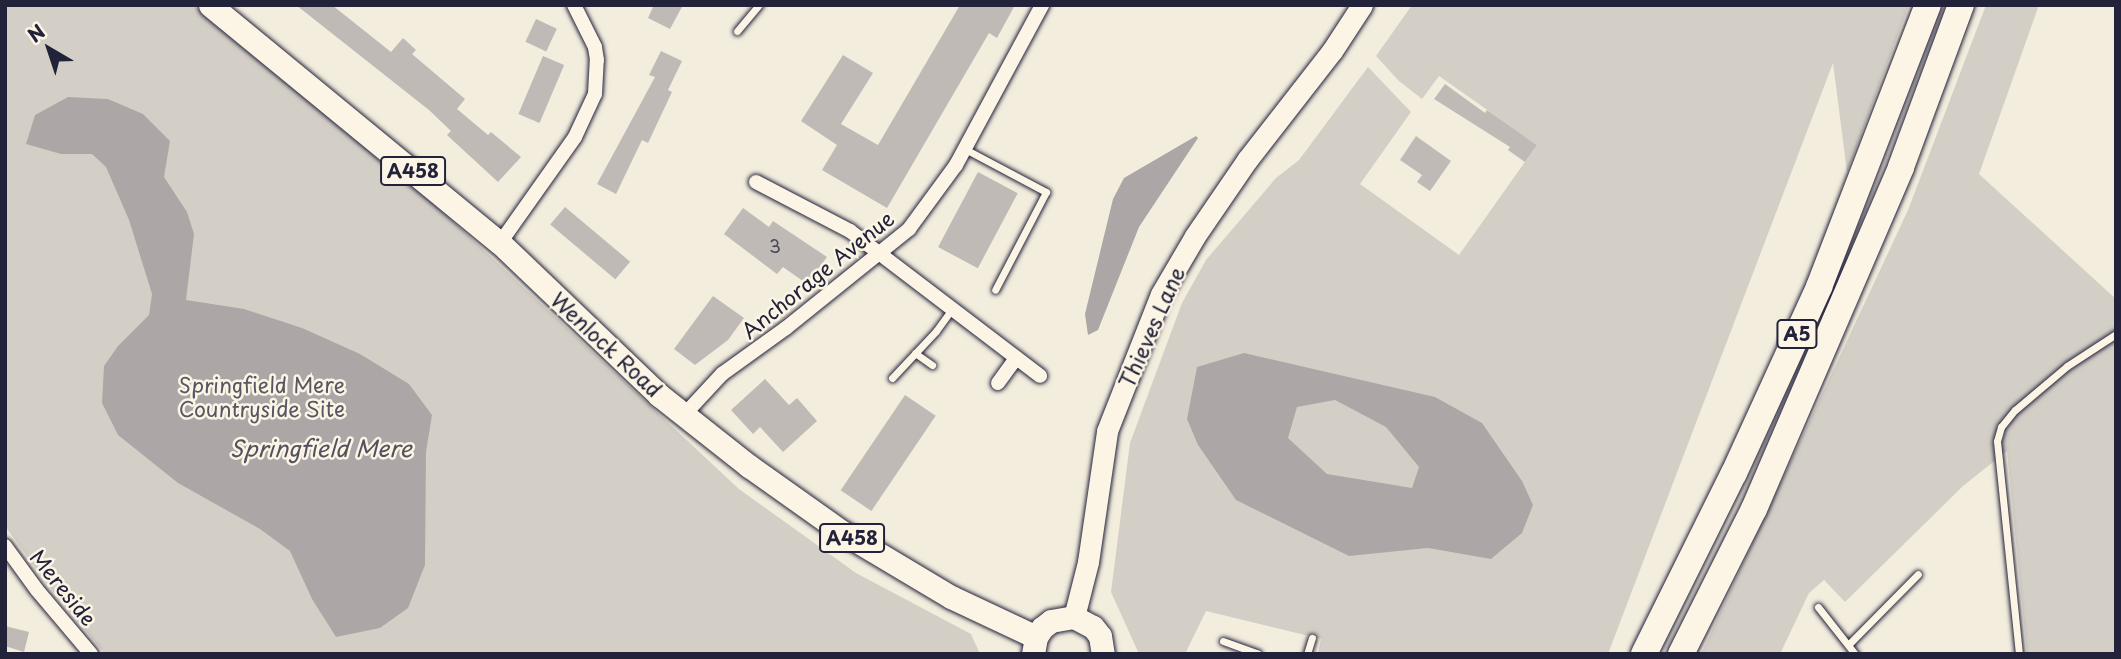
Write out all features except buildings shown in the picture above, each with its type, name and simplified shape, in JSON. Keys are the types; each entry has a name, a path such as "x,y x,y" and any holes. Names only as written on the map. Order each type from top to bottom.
{"highway":[{"name":"A5","path":"1644,654 1734,473 1819,287 1928,5"},
{"name":"A5","path":"1681,654 1771,471 1901,167 1961,5"}],"main road":[{"name":"Wenlock Road","path":"210,5 500,243 684,415 842,532 1035,646"},
{"name":"Thieves Lane","path":"1074,617 1088,562 1107,431 1161,294 1195,236 1247,160 1332,51 1363,5"},
{"path":"1035,646 1051,621 1074,617 1093,627 1100,636 1103,654"}],"street":[{"path":"500,243 575,137 595,94 595,47 574,5"},
{"name":"Anchorage Avenue","path":"684,415 722,374 909,229 965,149 1042,5"},
{"path":"756,183 850,231 1040,376"},
{"path":"998,383 1016,358"},
{"name":"Mereside","path":"5,546 37,590 91,654"}],"lane":[{"path":"737,31 759,5"},
{"path":"965,149 1046,192 995,290"},
{"path":"892,378 951,310"},
{"path":"2019,654 1997,440 2015,410 2067,366 2116,334"},
{"path":"915,353 932,365"},
{"path":"1849,645 1917,574"},
{"path":"1818,607 1855,654"},
{"path":"1307,654 1312,638"},
{"path":"1223,641 1258,654"}],"green space":[{"name":"Springfield Mere Countryside Site","path":"5,5 193,5 413,184 739,489 856,573 971,634 980,654 105,654 48,585 5,526"},
{"path":"1412,5 1909,5 1847,172 1833,63 1608,654 1318,654 1321,639 1206,611 1185,654 1139,654 1111,592 1130,443 1182,303 1206,260 1276,178 1299,160 1368,67 1411,112 1360,184 1459,255 1537,145 1439,76 1422,99 1399,81 1376,56"},
{"path":"1986,5 2039,5 1979,174 2116,299 2116,654 2027,654 2007,451 1963,486 1845,602 1824,580 1809,593 1780,654 1701,654 1908,210"}],"water":[{"name":"Springfield Mere","path":"68,97 108,99 143,114 170,141 164,177 187,212 194,234 186,300 244,309 302,328 360,354 409,384 432,415 426,452 425,565 408,608 380,628 336,637 312,599 290,551 260,529 178,483 118,435 102,403 104,366 118,346 149,315 152,294 129,220 106,167 92,154 61,154 26,144 35,115"},
{"path":"1196,136 1198,138 1139,227 1098,330 1088,335 1085,314 1113,199 1124,178"},
{"path":"1244,353 1435,397 1482,423 1522,481 1533,505 1522,533 1491,559 1428,548 1349,556 1236,500 1198,445 1187,419 1197,367","holes":["1335,400 1386,427 1419,467 1412,488 1327,474 1288,438 1297,407"]}]}
